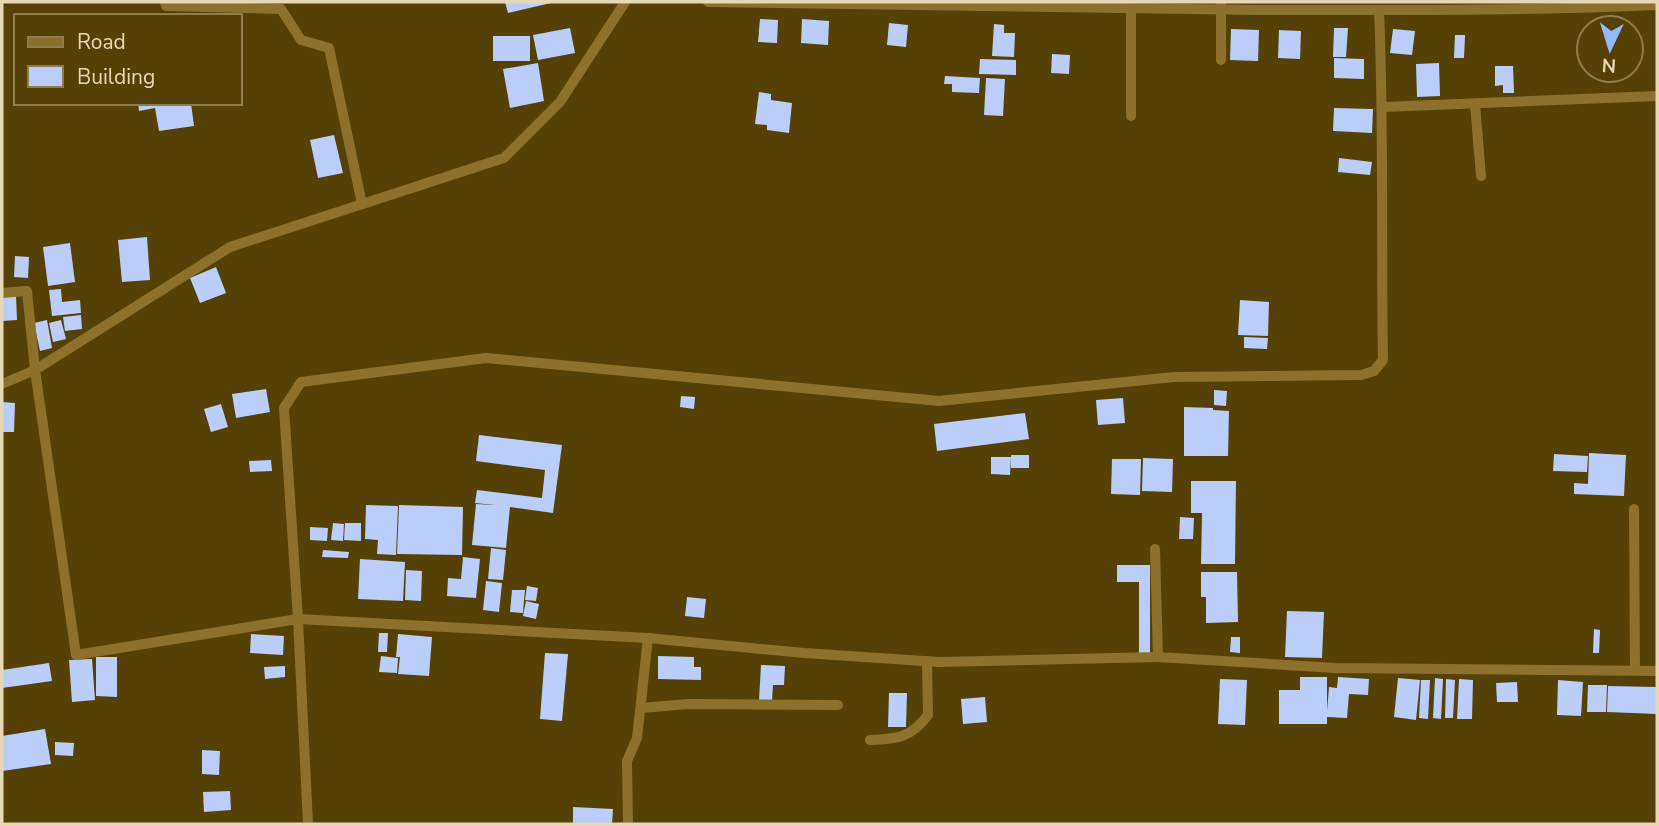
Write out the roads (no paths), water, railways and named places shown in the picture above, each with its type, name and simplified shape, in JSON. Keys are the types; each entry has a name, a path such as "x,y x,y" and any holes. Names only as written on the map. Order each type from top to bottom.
{"street":[{"path":"165,2 166,6 281,9 301,40 329,48 362,204"},
{"path":"2,384 35,370 230,247 504,158 560,102 625,2"},
{"path":"708,2 1037,5 1130,9 1330,6 1379,10 1573,9 1657,5"},
{"path":"1220,6 1222,60"},
{"path":"1130,9 1131,116"},
{"path":"308,824 284,408 301,382 486,358 939,401 1174,377 1361,375 1374,371 1383,360 1383,107 1379,10"},
{"path":"1383,107 1657,96"},
{"path":"1475,104 1480,176"},
{"path":"2,293 27,291 35,370 76,655 298,619 648,638 926,661 1158,657 1335,668 1657,671"},
{"path":"1634,509 1635,670"},
{"path":"1155,549 1158,657"},
{"path":"628,824 627,761 637,738 648,638"},
{"path":"870,740 899,739 912,732 928,715 926,661"},
{"path":"641,708 688,704 838,705"}]}
